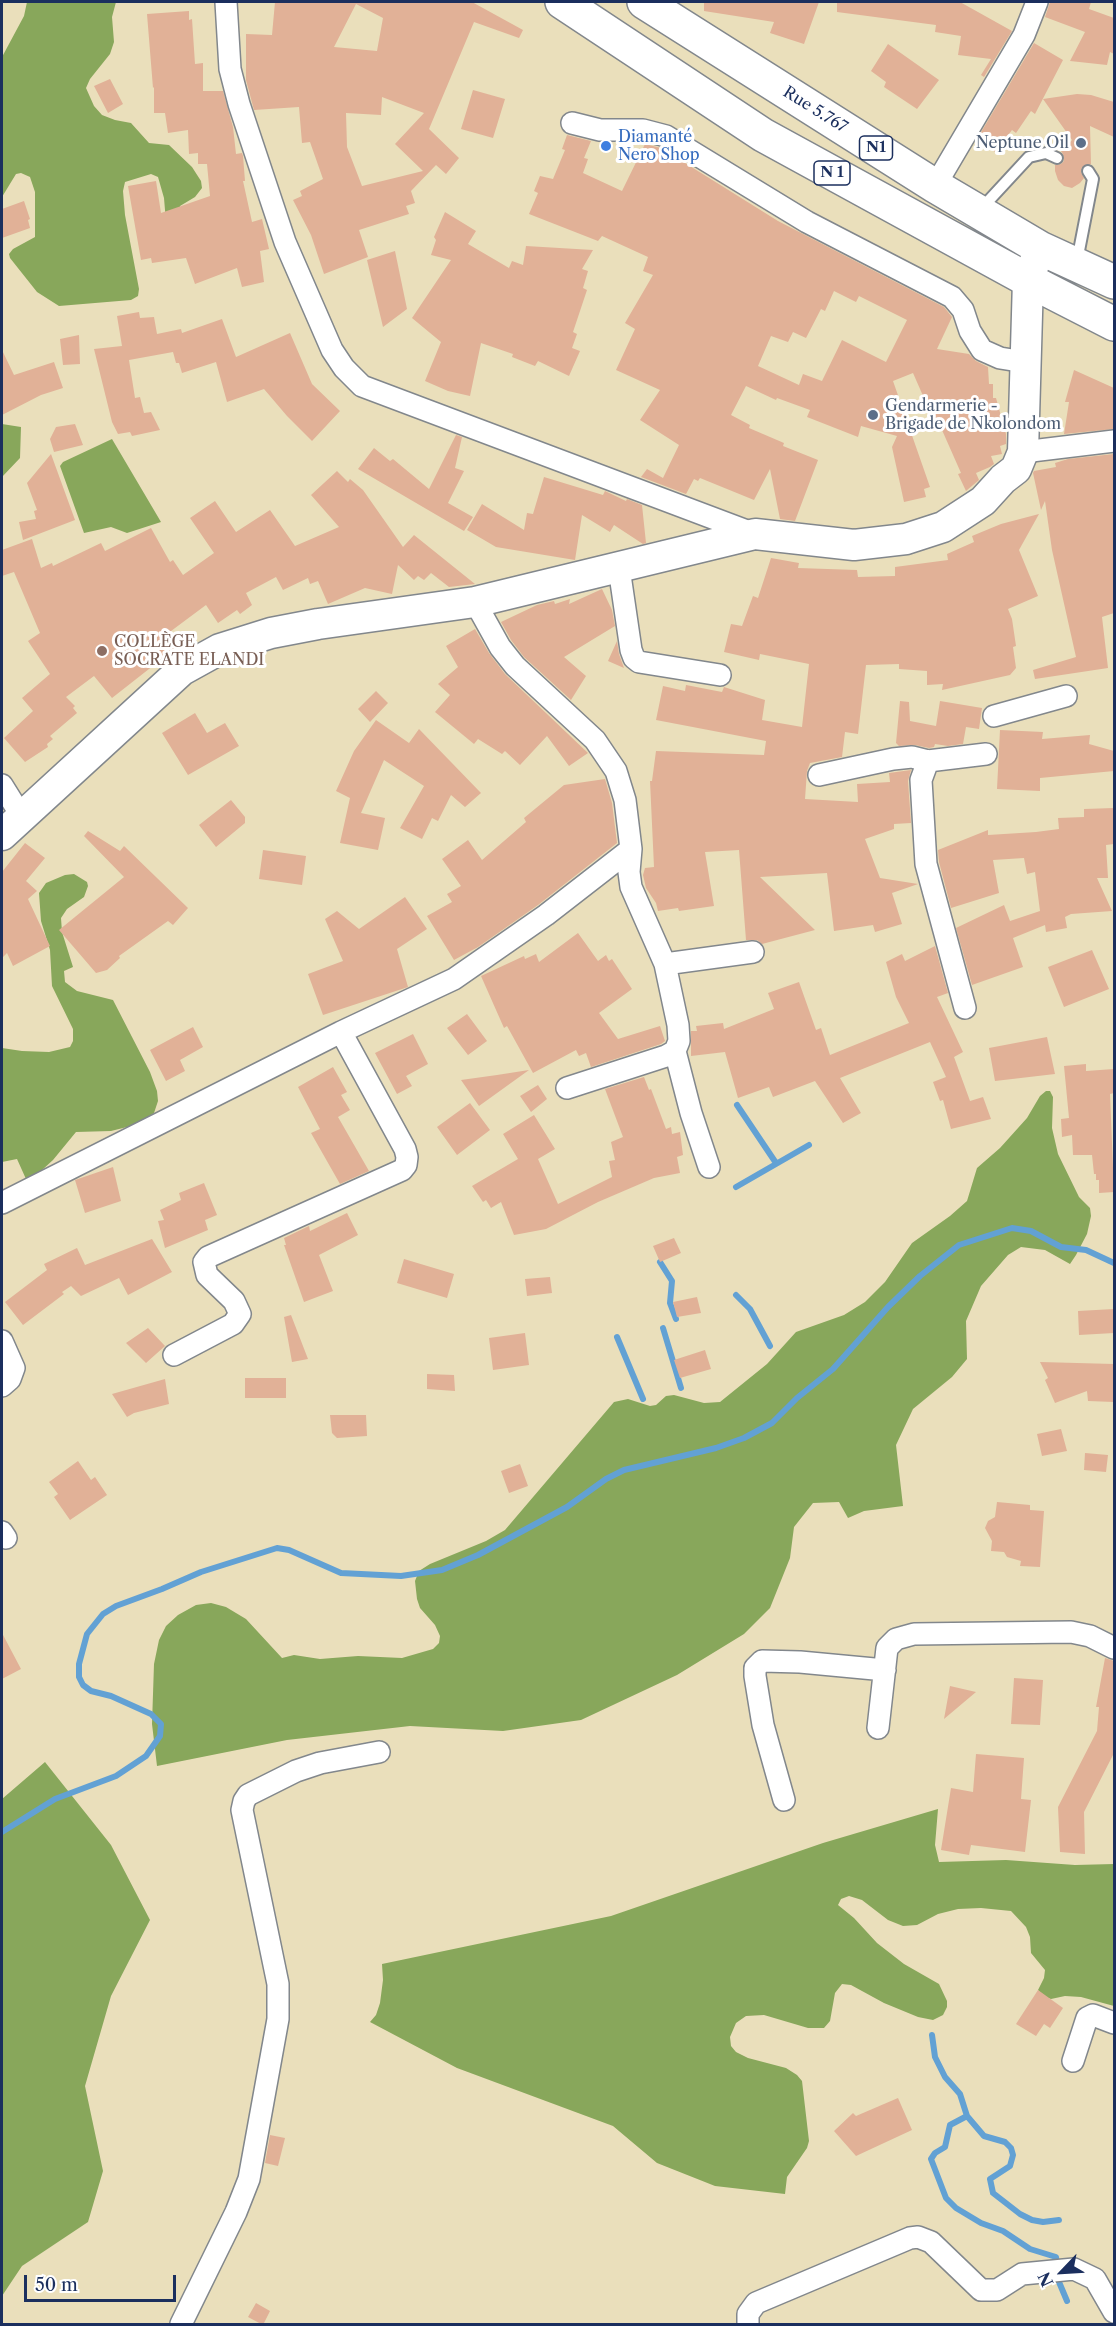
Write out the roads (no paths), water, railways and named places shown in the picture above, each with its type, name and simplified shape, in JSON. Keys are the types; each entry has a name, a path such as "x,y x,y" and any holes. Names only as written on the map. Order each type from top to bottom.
{"highway":[{"name":"N 1","path":"562,2 763,135 1028,280 1114,324"},
{"name":"Rue 5.767","path":"644,2 935,186 1040,248 1114,282"}],"main road":[{"path":"12,826 182,670 220,649 271,633 318,624 475,602 755,534 854,545 906,539 943,527 983,501 1003,479 1016,469 1023,452 1028,280 1040,248"}],"street":[{"path":"226,2 230,69 239,105 285,242 332,350 344,369 362,386 755,534"},
{"path":"935,186 1024,35 1037,2"},
{"path":"572,123 600,130 642,130 666,136 807,222 952,297 963,310 970,331 982,350 1000,358 1025,362"},
{"path":"1023,452 1114,441"},
{"path":"619,568 634,658 639,662 720,675"},
{"path":"475,602 500,647 515,666 595,740 616,771 625,800 631,849 629,872 631,887 665,964 678,1025 679,1041 675,1051 691,1113 709,1167"},
{"path":"994,716 1066,696"},
{"path":"819,775 893,759 912,757 928,760 986,754"},
{"path":"928,760 921,780 926,864 965,1008"},
{"path":"2,785 12,826"},
{"path":"2,1203 341,1032 454,979 546,915 631,849"},
{"path":"665,964 753,952"},
{"path":"174,1355 233,1324 240,1314 234,1301 207,1275 204,1262 208,1257 402,1170 406,1164 408,1157 405,1149 341,1032"},
{"path":"567,1088 666,1056 675,1051"},
{"path":"2,1341 14,1368 10,1379 2,1386"},
{"path":"878,1728 887,1648 896,1639 914,1635 1071,1632 1090,1636 1114,1648"},
{"path":"784,1800 763,1725 755,1668 762,1661 885,1670"},
{"path":"181,2325 236,2212 249,2179 278,2019 278,1984 242,1810 244,1801 248,1795 296,1771 320,1763 379,1752"},
{"path":"1072,2061 1087,2018 1093,2015 1114,2023"},
{"path":"748,2325 748,2314 756,2303 910,2238 918,2237 931,2242 981,2290 997,2290 1022,2274 1074,2269 1095,2279 1114,2312"}],"lane":[{"path":"979,211 1029,158 1046,153 1058,158"},
{"path":"1076,264 1093,179 1088,171"}],"waterway":[{"path":"737,1105 776,1163"},
{"path":"736,1187 809,1145"},
{"path":"2,1832 55,1799 116,1776 146,1756 160,1736 161,1724 151,1714 111,1696 91,1691 83,1685 79,1677 79,1664 87,1634 103,1614 116,1606 201,1572 277,1548 289,1550 341,1573 401,1576 442,1570 478,1555 567,1507 606,1479 624,1470 716,1448 744,1438 772,1423 797,1398 833,1369 888,1307 920,1276 959,1245 1012,1228 1031,1231 1061,1247 1086,1250 1114,1263"},
{"path":"660,1262 672,1281 670,1303 676,1319"},
{"path":"736,1295 750,1309 770,1346"},
{"path":"663,1328 681,1388"},
{"path":"617,1337 643,1399"},
{"path":"932,2035 935,2057 945,2077 960,2094 967,2116 984,2136 1005,2142 1011,2148 1013,2155 1010,2166 990,2179 993,2193 1020,2214 1032,2220 1043,2222 1059,2220"},
{"path":"967,2116 950,2125 945,2147 935,2153 931,2159 946,2198 956,2208 981,2223 1003,2231 1030,2249 1056,2257 1059,2282 1067,2301"}],"place":[{"name":"Neptune Oil","path":"1081,143"},
{"name":"Diamanté Nero Shop","path":"606,146"},
{"name":"Gendarmerie - Brigade de Nkolondom","path":"873,415"},
{"name":"COLLÈGE SOCRATE ELANDI","path":"102,651"}]}
